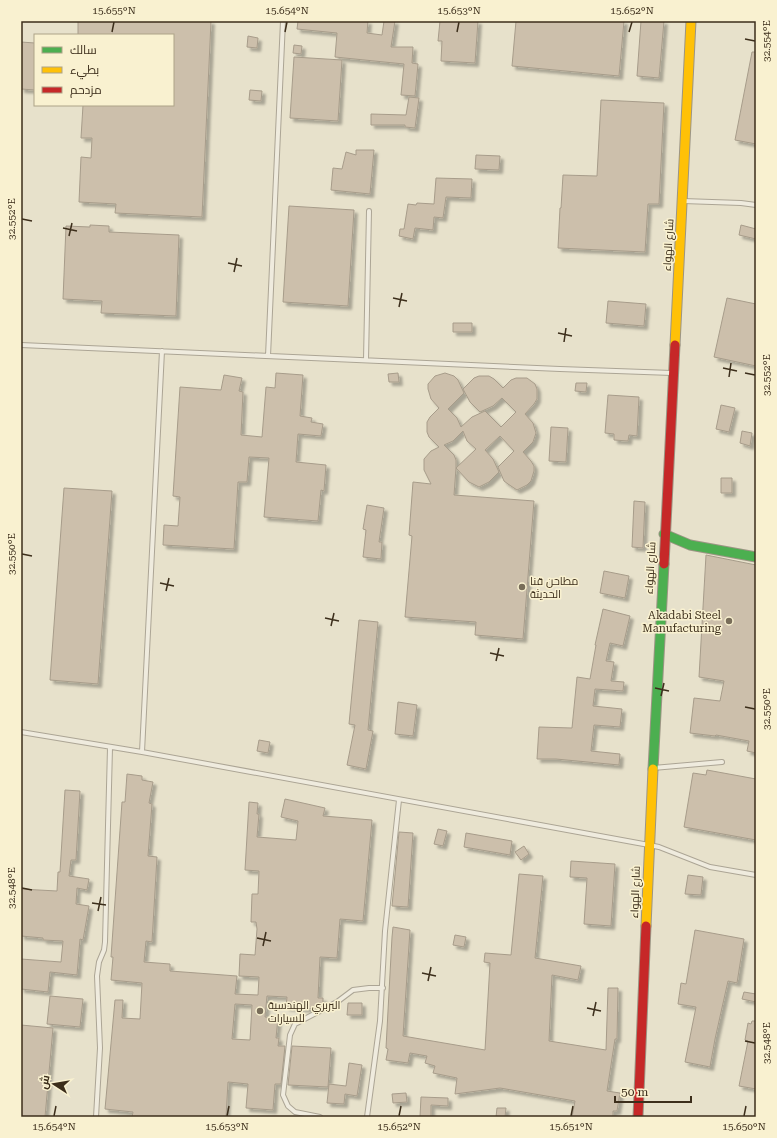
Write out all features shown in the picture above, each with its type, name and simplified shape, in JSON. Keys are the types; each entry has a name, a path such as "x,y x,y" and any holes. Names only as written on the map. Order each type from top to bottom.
{"street":[{"name":"شارع الهواء","path":"638,1117 664,534 691,21"},
{"path":"664,534 690,545 756,557"}],"lane":[{"path":"268,356 283,21"},
{"path":"682,201 756,205"},
{"path":"366,360 369,211"},
{"path":"21,345 673,373"},
{"path":"142,752 162,351"},
{"path":"21,732 110,748 142,752 649,845 659,847 710,867 756,875"},
{"path":"96,1117 100,1048 97,976 99,962 104,950 105,942 110,748"},
{"path":"653,768 722,762"},
{"path":"367,1117 380,1021 385,931 399,800"},
{"path":"320,1117 295,1112 288,1106 283,1095 290,1035 296,1024 337,1002 353,990 383,988"}],"building":[{"path":"78,21 211,21 202,217 115,213 116,204 79,202 81,157 91,158 92,138 81,138 83,106 174,106 174,34 78,34"},
{"path":"298,21 368,21 367,33 382,35 384,21 395,21 391,47 413,47 412,63 418,64 415,96 401,95 404,64 335,57 337,33 297,29"},
{"path":"440,21 478,21 475,63 441,61 442,41 438,41"},
{"path":"516,21 624,21 619,76 512,66"},
{"path":"641,21 664,21 659,78 637,76"},
{"path":"248,36 258,38 257,48 247,47"},
{"path":"21,42 34,43 34,90 21,89"},
{"path":"294,45 302,46 301,54 293,53"},
{"path":"752,52 756,52 756,144 735,140"},
{"path":"294,57 342,60 338,121 290,118"},
{"path":"250,90 262,91 261,101 249,100"},
{"path":"409,97 419,98 415,128 405,127 405,125 371,125 371,114 406,115"},
{"path":"601,100 664,103 659,204 648,204 645,252 558,248 563,175 597,176"},
{"path":"356,150 374,150 370,194 331,190 333,168 342,169 346,152 356,155"},
{"path":"476,155 500,156 499,170 475,169"},
{"path":"436,178 472,179 471,198 446,197 443,218 434,217 433,230 415,228 413,239 399,236 400,229 404,229 408,204 434,204"},
{"path":"289,206 354,210 348,306 283,302"},
{"path":"90,225 109,226 109,232 179,235 176,316 101,313 102,301 63,299 66,226 90,227"},
{"path":"741,225 756,229 756,239 739,235"},
{"path":"727,298 756,304 756,366 714,357"},
{"path":"608,301 646,304 644,326 606,323"},
{"path":"453,323 472,323 472,332 453,332"},
{"path":"276,373 303,375 300,416 312,418 311,422 323,424 321,436 298,434 296,462 326,465 324,491 321,490 318,521 264,517 269,458 249,457 247,482 238,482 234,549 163,545 164,525 178,526 180,497 173,496 180,387 221,390 224,375 242,378 239,391 243,392 241,435 262,437 266,387 275,388"},
{"path":"398,373 399,382 389,382 388,374"},
{"path":"445,373 454,376 458,380 464,393 448,409 457,418 461,427 472,417 485,411 501,427 516,412 502,398 493,406 480,412 470,402 463,389 474,378 479,376 489,376 503,388 511,380 516,378 527,378 535,384 537,389 537,399 525,414 533,423 536,433 533,442 523,452 534,466 531,481 527,485 517,490 504,481 498,467 514,451 500,436 485,450 493,459 499,472 489,482 479,487 469,482 456,468 454,495 534,501 523,639 475,635 476,622 405,617 412,536 409,535 413,482 431,484 424,470 424,459 431,451 439,447 429,437 427,432 427,422 439,408 431,399 428,389 428,384 435,376","holes":["463,431 467,441 476,449 456,468 456,460 454,455 444,445 453,441"]},
{"path":"576,383 587,383 586,392 575,391"},
{"path":"608,395 639,397 637,436 629,435 628,441 614,440 614,434 605,433"},
{"path":"721,405 735,408 729,432 716,429"},
{"path":"551,427 568,428 566,462 549,461"},
{"path":"742,431 752,433 750,446 740,443"},
{"path":"721,478 732,478 732,493 721,493"},
{"path":"64,488 112,491 98,684 50,680"},
{"path":"634,501 645,502 643,548 632,547"},
{"path":"367,505 384,508 379,542 382,542 381,559 363,557 366,530 363,529"},
{"name":"Akadabi Steel Manufacturing","path":"706,555 756,565 756,753 747,751 749,741 716,735 690,733 694,698 720,701 724,681 699,677"},
{"path":"604,571 629,576 625,598 600,593"},
{"path":"603,609 630,616 623,646 610,643 606,661 614,662 611,681 624,682 623,691 595,689 593,706 622,709 620,727 594,725 591,751 620,754 619,765 556,759 537,759 539,727 572,728 577,677 590,679 595,645"},
{"path":"359,620 378,622 368,730 373,731 366,769 347,765 355,725 349,724"},
{"path":"398,702 417,705 413,736 395,734"},
{"path":"259,740 270,742 268,753 257,751"},
{"path":"707,770 756,779 756,840 684,827 693,773 706,775"},
{"path":"127,774 142,776 142,780 153,782 149,803 152,804 148,856 157,857 152,942 146,941 144,962 170,964 170,971 237,976 235,994 258,995 259,977 239,976 240,954 255,955 257,929 256,922 251,922 252,894 258,894 259,871 245,870 249,802 258,803 257,814 259,814 257,837 296,840 298,821 281,817 285,799 325,808 323,816 372,820 363,921 340,919 337,958 320,957 318,998 323,998 323,1006 316,1009 286,1007 287,997 267,996 265,1017 278,1018 276,1038 279,1038 278,1046 285,1046 281,1084 275,1084 273,1110 246,1108 248,1084 228,1082 226,1117 132,1117 133,1112 105,1109 115,1000 123,1000 122,1018 140,1019 142,983 111,980 113,957 111,957 122,802 125,802","holes":["235,1004 252,1005 250,1040 232,1039"]},
{"path":"65,790 80,791 76,860 71,860 69,876 89,879 87,890 77,888 76,904 89,906 83,940 80,939 77,975 50,972 48,992 21,989 21,959 61,962 63,941 43,940 43,938 21,936 21,889 57,891 58,872 60,872"},
{"path":"438,829 447,831 443,846 434,844"},
{"path":"399,832 413,833 408,907 392,906"},
{"path":"466,833 512,841 510,855 464,847"},
{"path":"524,846 529,854 521,860 515,852"},
{"path":"571,861 615,864 611,926 584,924 587,878 570,877"},
{"path":"519,874 543,876 535,958 581,966 578,980 552,975 549,1041 606,1050 608,988 618,988 617,1039 615,1039 607,1091 620,1093 617,1111 613,1111 613,1117 572,1117 575,1101 500,1088 455,1094 457,1078 433,1073 435,1066 425,1063 427,1056 410,1053 408,1063 386,1060 388,1049 386,1048 393,927 410,930 403,1036 485,1050 490,963 484,962 485,953 511,955"},
{"path":"688,875 703,877 701,895 685,894"},
{"path":"695,930 744,939 737,983 728,981 710,1067 685,1062 696,1007 678,1004 681,983 686,984"},
{"path":"455,935 466,937 464,947 453,945"},
{"path":"744,992 756,994 756,1002 742,999"},
{"path":"50,996 83,999 80,1027 47,1024"},
{"path":"348,1003 362,1003 362,1015 347,1015"},
{"path":"752,1021 756,1021 756,1089 739,1086 748,1041 745,1040 748,1023 751,1024"},
{"path":"21,1025 53,1028 45,1117 21,1117"},
{"path":"292,1046 331,1048 328,1087 288,1085"},
{"path":"349,1063 362,1065 357,1096 345,1094 344,1104 327,1103 329,1084 346,1086"},
{"path":"406,1093 407,1102 393,1103 392,1094"},
{"path":"421,1097 448,1098 448,1106 431,1105 431,1117 420,1117"},
{"path":"497,1108 506,1108 505,1117 496,1117"}],"traffic: fast":[{"path":"664,534 690,545 756,557"},
{"path":"653,769 664,564"}],"traffic: slow":[{"path":"675,345 691,21"},
{"path":"646,926 653,769"}],"traffic: jam":[{"path":"664,564 675,345"},
{"path":"638,1117 646,926"}],"place":[{"name":"مطاحن قنا الحديثة","path":"522,587"},
{"name":"Akadabi Steel Manufacturing","path":"729,621"},
{"name":"البربري الهندسية للسيارات","path":"260,1011"}]}
